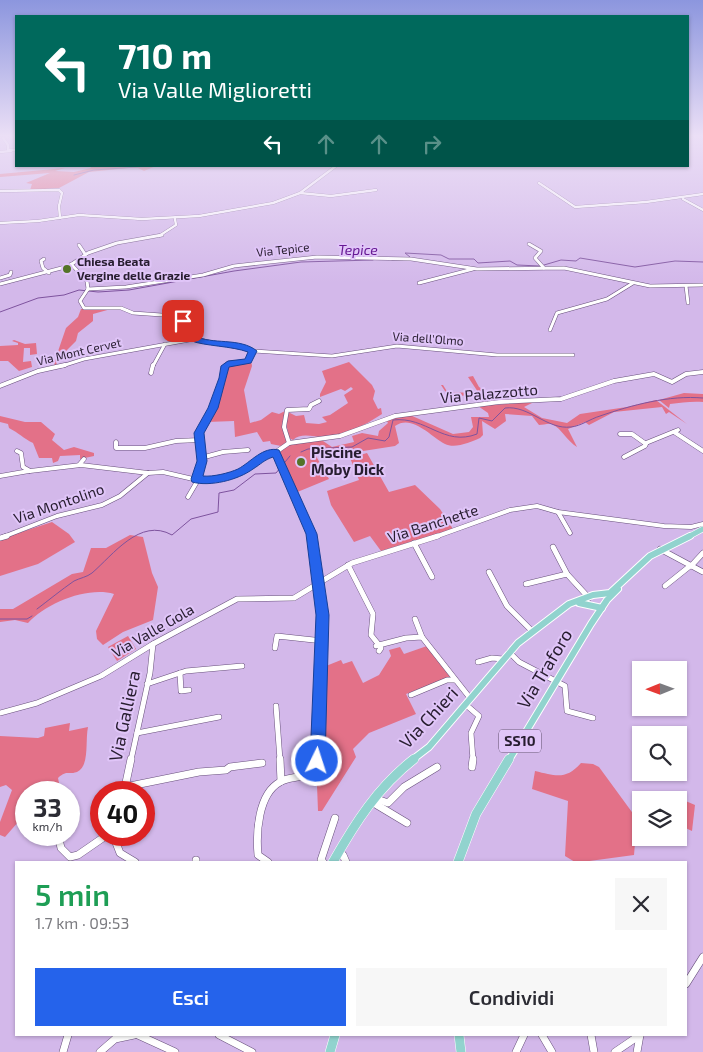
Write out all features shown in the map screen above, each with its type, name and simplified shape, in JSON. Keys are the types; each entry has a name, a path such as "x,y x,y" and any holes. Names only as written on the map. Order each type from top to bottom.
{"main road":[{"path":"591,601 599,596 610,593 628,575 660,549 703,529"},
{"path":"604,605 628,575"},
{"path":"599,596 604,605"},
{"path":"591,601 604,605"},
{"name":"Via Chieri","path":"334,861 356,822 373,800 396,773 429,746 509,652 532,631 564,609 577,603 591,601"},
{"name":"Via Traforo","path":"591,601 594,614 591,624"},
{"name":"Via Traforo","path":"458,861 468,830 476,814 604,605"},
{"path":"330,1052 335,1036"}],"street":[{"path":"0,223 26,222 79,215 111,219 175,219 270,204 300,193 311,185"},
{"path":"543,185 575,207 682,199 703,194"},
{"path":"0,191 59,190 62,193 59,206 60,218"},
{"path":"300,193 331,196 376,190"},
{"path":"682,199 703,210"},
{"path":"0,284 49,273 71,264 86,254 117,242 146,239 167,233 176,225 175,219"},
{"path":"529,244 541,250 535,258 542,266"},
{"path":"79,245 86,254"},
{"name":"Via Tepice","path":"87,290 131,287 203,274 234,266 302,257 406,258 477,269 542,266 580,270 650,286 703,285"},
{"path":"44,259 41,261 42,265 49,273"},
{"path":"71,264 88,281 87,290 80,304 84,308 121,308 133,313 176,316 182,318 188,332 195,339 247,348 252,351 248,361 231,362 225,366 213,408 199,433 202,465 188,497"},
{"path":"418,283 477,269"},
{"path":"0,278 10,275 11,272"},
{"path":"550,330 557,313 607,299 633,283"},
{"path":"686,286 688,303"},
{"name":"Via Mont Cervet","path":"0,386 38,371 84,359 195,339"},
{"path":"206,346 209,342"},
{"path":"247,342 247,348"},
{"path":"151,373 153,364 165,344"},
{"name":"Via dell'Olmo","path":"252,351 332,356 397,346 497,354 573,355"},
{"name":"Via Palazzotto","path":"197,479 208,480 238,473 251,466 259,458 276,452 289,443 340,436 395,416 499,402 561,399 614,381 646,374 654,374 672,382 686,374 703,372"},
{"path":"289,443 285,435 283,418 287,410 309,409 311,405 319,401"},
{"path":"624,457 646,444 676,431 703,451"},
{"path":"620,434 632,434 646,444"},
{"path":"116,442 116,448 145,448 176,441 200,440"},
{"path":"202,458 223,452 248,450"},
{"path":"17,451 21,453 23,466 30,471"},
{"path":"267,861 258,855 257,838 266,797 272,787 280,781 305,777 314,770 317,761 323,641 319,584 312,534 276,452"},
{"path":"79,465 84,459"},
{"path":"0,476 79,465 148,473 155,471 166,472 197,479"},
{"name":"Via Montolino","path":"0,538 57,516 102,504 120,496 148,473"},
{"name":"Via Banchette","path":"319,584 329,575 348,565 523,506 537,506 558,512 664,526 691,527 703,524"},
{"path":"558,512 570,533"},
{"path":"414,543 432,577"},
{"path":"553,547 567,574 591,601"},
{"path":"660,549 703,572"},
{"path":"665,586 703,553"},
{"path":"348,565 373,614 371,634 378,647 390,641 422,637"},
{"path":"489,572 507,606 532,631"},
{"path":"526,584 567,574"},
{"name":"Via Valle Gola","path":"2,714 37,703 101,676 153,644 237,599 259,596 294,598 319,584"},
{"path":"415,619 422,637 479,716 472,730 474,753 472,767"},
{"path":"275,648 277,636 323,641"},
{"name":"Via Galliera","path":"126,781 147,684 153,644"},
{"path":"509,652 519,662 557,679 565,686 567,711 593,718"},
{"path":"478,662 492,658 503,659"},
{"path":"147,684 180,673 242,666"},
{"path":"180,673 181,691 189,690"},
{"path":"411,695 447,680 454,680"},
{"path":"276,706 280,781"},
{"path":"137,733 219,717"},
{"path":"155,783 199,772 226,770 230,767 262,763"},
{"path":"373,800 388,803 404,787 436,767"},
{"path":"373,800 407,823"},
{"path":"322,861 335,818"},
{"path":"60,846 70,857 78,855 91,846"},
{"path":"115,846 120,856 132,861"},
{"path":"338,853 342,855 345,861"},
{"path":"687,982 703,957"},
{"path":"63,1052 68,1036"},
{"path":"100,1052 107,1041 124,1036"},
{"path":"138,1036 174,1052"},
{"path":"221,1036 252,1052"},
{"path":"516,1052 524,1036"},
{"path":"543,1036 552,1052"},
{"path":"592,1036 594,1052"},
{"path":"615,1052 639,1036"},
{"path":"637,1052 640,1036"}],"shaded area":[{"path":"32,185 64,185 59,188 30,190"},
{"path":"81,309 111,309 93,314 93,321 78,333 76,341 62,355 55,366 54,363 66,328 78,317"},
{"path":"12,341 25,344 36,343 37,354 30,355 30,348 24,348 23,362 31,361 32,367 19,371 8,361 0,361 0,346 18,345 18,343"},
{"path":"251,360 252,366 244,390 250,423 261,420 272,412 279,414 287,410 283,418 283,426 288,443 281,446 271,444 270,441 263,442 257,432 235,437 234,421 207,422 228,365 242,364"},
{"path":"349,362 372,385 375,391 373,399 378,409 381,408 382,414 347,432 323,437 300,436 293,440 289,438 285,417 288,412 296,416 304,415 306,423 319,424 327,422 322,417 330,415 348,403 344,395 353,389 351,387 345,391 341,389 320,397 320,394 326,382 322,371"},
{"path":"473,376 479,387 487,392 488,396 497,393 507,399 524,399 483,403 484,400 479,394 449,397 441,385 443,385 448,393 478,392 468,377"},
{"path":"684,393 703,394 703,402 670,404 669,408 659,400"},
{"path":"656,400 687,424 669,412 666,414 662,407 614,412 589,425 585,422 568,429 577,447 556,426 552,424 539,425 532,416 505,414 506,421 495,429 482,421 483,435 480,438 453,446 445,444 414,424 401,423 395,426 399,443 395,446 325,457 318,454 316,456 329,479 295,493 278,452 294,443 320,439 332,447 354,442 352,436 362,433 378,436 379,431 388,423 386,419 410,415 453,434 469,432 473,427 471,417 489,417 488,413 478,406 534,402 524,407 542,418 567,423 580,414 627,407"},
{"path":"0,416 25,422 41,422 55,434 52,440 64,450 74,447 94,453 94,456 80,459 80,455 60,456 58,461 53,463 52,458 39,458 33,443 9,428 8,424 0,422"},
{"path":"367,453 389,492 415,485 440,509 453,529 381,551 370,536 354,542 331,505 327,491 359,480 350,458"},
{"path":"52,522 69,534 75,542 38,564 0,576 0,539"},
{"path":"130,535 143,537 152,573 158,587 153,620 123,632 103,645 97,639 96,631 114,594 92,592 80,594 56,603 45,609 28,623 15,620 0,622 0,609 13,609 72,574 83,572 91,548 106,548"},
{"path":"128,636 136,649 117,661 108,647"},
{"path":"427,646 450,677 406,694 416,714 369,733 353,749 356,757 322,811 318,811 317,785 314,779 323,765 326,666 341,660 343,664 352,661 363,683 379,675 391,656 389,650 400,647 404,654"},
{"path":"70,723 69,731 88,727 84,764 77,772 66,773 58,778 59,781 15,781 15,826 5,837 0,835 0,822 12,790 6,785 0,787 0,736 38,738 44,736 45,728"},
{"path":"581,763 593,764 599,767 632,812 632,846 635,846 634,855 589,861 573,861 565,856 568,801 532,789 535,771 555,775 570,772"},
{"path":"687,802 695,805 692,831 687,829"}],"waterway":[{"name":"Tepice","path":"410,257 405,253 441,255 449,259 474,259 478,263 510,261 517,265 540,266"},
{"name":"Tepice","path":"544,265 561,260 576,261 580,258 635,267 675,261 703,262"},
{"name":"Tepice","path":"0,312 38,298 64,295 79,290 98,292 129,290 234,271 301,262 373,260"},
{"name":"Tepice","path":"392,260 403,260"},
{"path":"301,452 308,449 352,447 368,438 385,441 389,437 393,420 415,422 445,434 465,437 477,434 479,418 492,421 505,408 522,410 554,425 571,427 612,412 664,399 703,398"},
{"path":"37,609 74,581 92,573 128,540 138,534 149,531 160,531 172,535 191,519 218,512 219,493 234,490 255,474 276,473 290,456"},
{"path":"0,619 27,619 32,616"}],"place":[{"name":"Chiesa Beata Vergine delle Grazie","path":"67,269"},
{"name":"Piscine Moby Dick","path":"301,462"}],"route":[{"path":"183,321 188,332 195,339 235,345 252,350 248,361 231,362 225,366 222,382 216,394 213,408 199,433 202,465 196,479 208,480 238,473 251,466 259,458 270,452 276,452 312,534 319,584 323,641 317,761"}]}
